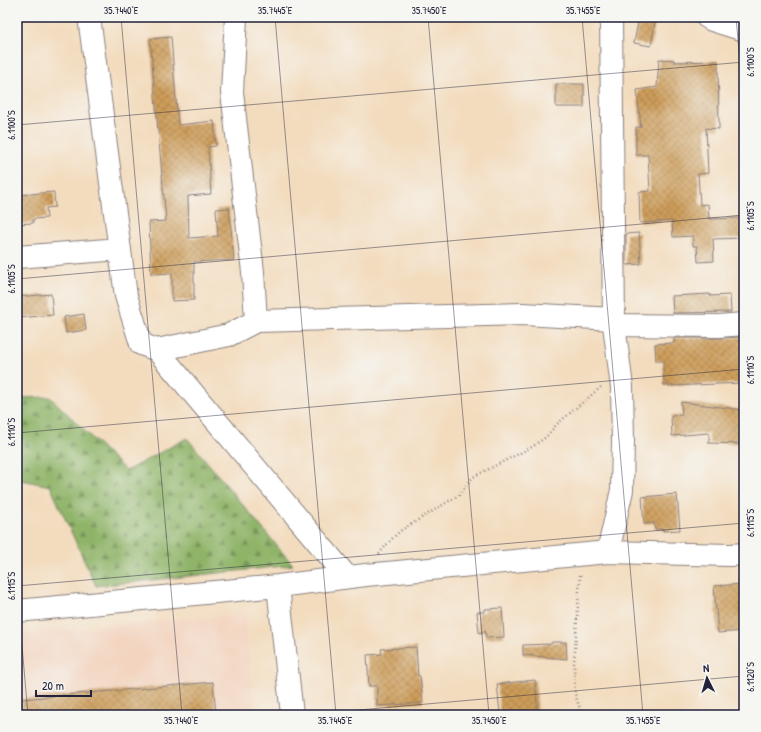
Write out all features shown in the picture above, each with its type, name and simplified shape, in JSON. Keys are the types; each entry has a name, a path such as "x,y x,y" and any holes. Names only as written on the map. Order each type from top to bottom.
{"street":[{"path":"88,17 126,296 141,344 157,350 356,576"},
{"path":"236,17 232,92 253,272 256,322"},
{"path":"608,552 622,490 622,395 614,322 611,17"},
{"path":"708,17 712,20 744,30"},
{"path":"17,257 120,249"},
{"path":"157,350 229,335 256,322 523,314 614,322 719,326 744,324"},
{"path":"17,611 608,552 730,555 744,554"},
{"path":"278,586 292,715"}],"path":[{"path":"356,576 372,562 400,531 459,495 474,477 532,447 546,437 562,421 620,372"},
{"path":"581,555 574,664 575,694 582,715"}],"shaded area":[{"path":"245,614 254,715 17,715 17,634"}],"green space":[{"path":"50,397 126,471 187,438 293,565 96,586 50,486 17,479 17,398"}],"building":[{"path":"639,17 656,17 651,46 634,43"},
{"path":"171,37 178,125 214,121 216,146 208,147 211,194 188,196 189,238 218,236 216,209 229,208 234,260 194,262 194,300 172,301 172,273 151,274 149,222 166,221 150,39"},
{"path":"659,59 674,60 674,62 718,61 719,129 706,128 708,173 698,174 700,205 708,204 709,219 741,218 744,238 713,239 714,261 698,262 697,246 693,246 693,236 673,237 672,221 640,223 639,192 650,191 648,155 636,155 636,127 641,127 637,90 657,87"},
{"path":"556,84 584,84 584,107 556,107"},
{"path":"54,192 55,207 46,208 47,218 33,219 33,223 17,224 17,195"},
{"path":"639,233 641,264 626,265 626,234"},
{"path":"51,294 53,315 17,318 17,297"},
{"path":"710,294 710,296 730,295 731,312 673,313 672,296"},
{"path":"84,314 86,330 66,333 64,317"},
{"path":"744,337 744,383 664,385 663,361 656,361 655,344 674,343 674,338"},
{"path":"681,402 744,410 744,444 709,443 709,433 672,436 671,416 682,415"},
{"path":"677,494 680,530 663,531 663,529 655,529 654,523 644,524 642,497"},
{"path":"744,584 744,631 718,633 714,586"},
{"path":"502,608 504,637 486,638 485,631 479,633 477,612 485,612 485,609"},
{"path":"552,642 566,642 567,659 523,655 523,645 551,644"},
{"path":"416,647 418,676 420,676 423,703 377,706 377,686 369,686 367,655 382,654 381,649"},
{"path":"535,680 538,715 502,715 502,713 500,713 497,684"},
{"path":"213,682 216,715 23,715 21,699"}]}
